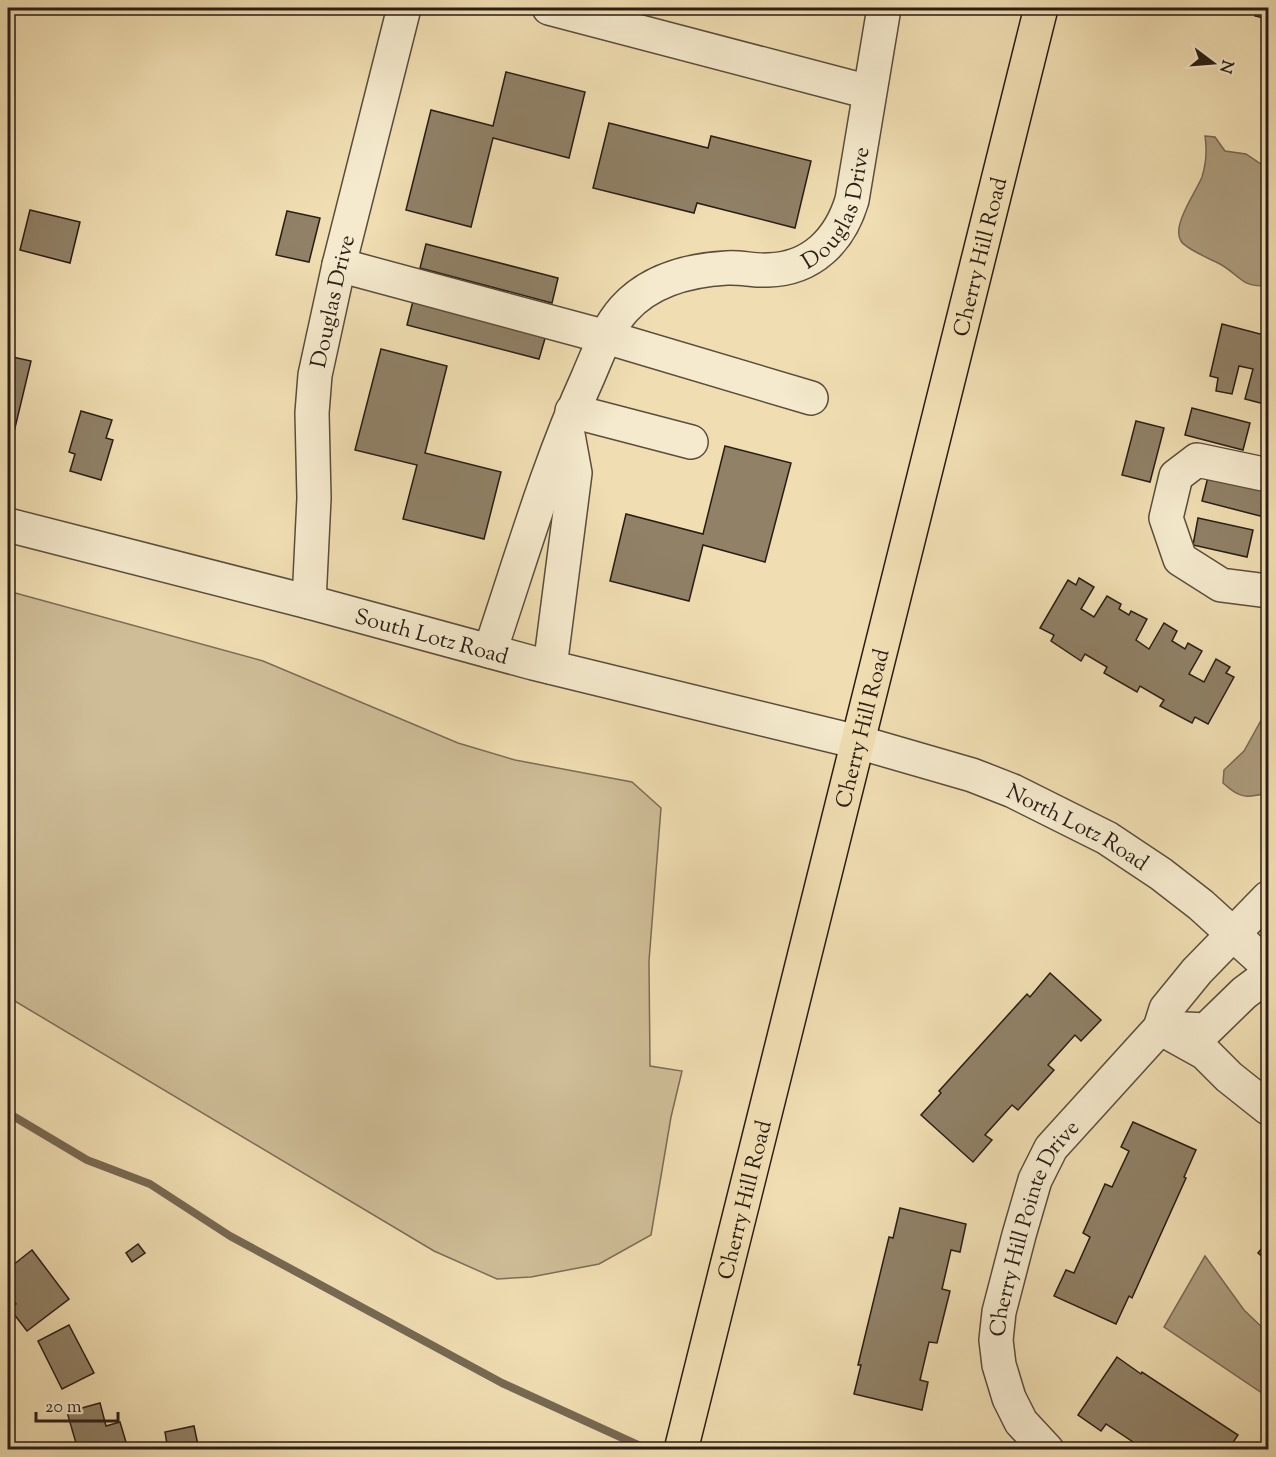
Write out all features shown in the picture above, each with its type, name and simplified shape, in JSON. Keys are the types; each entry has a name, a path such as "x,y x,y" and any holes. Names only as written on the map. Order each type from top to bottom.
{"main road":[{"name":"Cherry Hill Road","path":"681,1449 1041,8"}],"street":[{"name":"Douglas Drive","path":"309,602 314,498 312,413 315,375 339,265 404,8"},
{"path":"549,8 869,92"},
{"name":"Douglas Drive","path":"490,651 570,417 606,337 624,309 638,296 666,280 692,271 729,268 769,271 797,266 823,250 840,230 852,200 884,8"},
{"path":"339,265 606,337 811,398"},
{"path":"550,667 575,473 570,417 691,442"},
{"path":"1269,475 1197,460 1176,476 1166,518 1180,559 1221,585 1269,591"},
{"name":"South Lotz Road","path":"8,525 550,667 858,742"},
{"name":"North Lotz Road","path":"858,742 972,775 1013,791 1107,838 1202,905 1269,966"},
{"name":"Cherry Hill Pointe Drive","path":"1047,1449 1021,1422 1009,1398 999,1365 996,1340 999,1312 1035,1180 1051,1148 1160,1028 1166,1009 1197,971 1269,898"},
{"path":"1160,1028 1206,1030 1244,993 1269,975"},
{"path":"1160,1028 1205,1053 1229,1077 1269,1108"}],"shaded area":[{"path":"1205,136 1215,137 1225,151 1246,154 1268,169 1268,286 1246,283 1227,268 1181,241 1179,227 1202,177 1206,156"},
{"path":"8,591 263,661 458,743 515,760 632,782 661,808 649,961 650,1066 682,1071 671,1117 651,1235 599,1264 531,1277 497,1279 434,1251 8,997"},
{"path":"1268,708 1268,793 1254,796 1239,795 1223,783 1224,770 1244,751"},
{"path":"1205,1256 1244,1310 1268,1333 1268,1397 1164,1327"}],"building":[{"path":"1257,8 1268,8 1268,19 1255,16"},
{"path":"506,72 585,92 569,158 493,138 471,227 406,210 431,110 493,126"},
{"path":"609,123 708,148 711,136 811,161 795,228 697,203 694,213 593,188"},
{"path":"30,210 80,222 70,263 20,250"},
{"path":"287,211 320,218 309,262 276,255"},
{"path":"426,244 558,278 552,303 420,268"},
{"path":"413,301 546,335 539,359 407,325"},
{"path":"1222,324 1268,336 1268,405 1245,399 1253,369 1239,366 1232,394 1216,391 1218,378 1210,376"},
{"path":"381,349 447,366 425,453 501,472 484,539 403,519 417,465 355,450"},
{"path":"8,356 31,361 14,432 8,430"},
{"path":"1192,408 1250,423 1243,450 1185,435"},
{"path":"81,411 112,420 106,438 113,440 101,480 70,471 75,454 69,452"},
{"path":"1136,421 1164,428 1150,482 1122,475"},
{"path":"725,446 791,463 765,562 703,545 689,601 610,581 626,514 703,534"},
{"path":"1209,473 1268,488 1268,518 1202,501"},
{"path":"1198,518 1253,530 1247,557 1193,545"},
{"path":"1079,578 1094,587 1081,609 1094,617 1107,596 1121,604 1119,609 1129,615 1131,611 1147,619 1136,640 1149,649 1164,623 1177,631 1172,641 1185,649 1188,643 1202,651 1189,674 1204,682 1216,659 1230,667 1226,673 1234,677 1208,724 1195,717 1192,723 1160,706 1164,700 1140,686 1137,692 1104,673 1107,667 1085,654 1081,661 1051,641 1054,635 1040,628 1068,580 1076,585"},
{"path":"1050,973 1101,1020 1081,1041 1075,1035 1048,1065 1054,1070 1018,1110 1012,1105 985,1135 992,1140 973,1162 921,1115 941,1093 939,1091 1027,994 1030,997"},
{"path":"1133,1122 1196,1150 1184,1177 1186,1178 1132,1298 1129,1296 1116,1324 1054,1296 1066,1270 1074,1273 1090,1237 1083,1233 1105,1184 1112,1187 1129,1151 1121,1147"},
{"path":"900,1208 966,1224 960,1252 951,1250 942,1289 950,1291 937,1343 929,1342 920,1380 928,1382 922,1410 854,1394 861,1365 858,1365 889,1237 893,1238"},
{"path":"1268,1241 1268,1262 1258,1253"},
{"path":"138,1244 145,1253 132,1262 126,1253"},
{"path":"32,1250 69,1299 27,1331 10,1309 16,1304 8,1294 8,1269"},
{"path":"69,1325 94,1373 62,1389 38,1341"},
{"path":"1117,1357 1238,1435 1228,1450 1137,1450 1139,1446 1106,1424 1101,1431 1078,1415"},
{"path":"100,1403 106,1426 120,1422 128,1449 78,1450 67,1412"},
{"path":"194,1426 199,1450 168,1450 165,1432"}],"waterway":[{"path":"8,1113 87,1160 150,1184 230,1236 502,1383 649,1450"}]}
